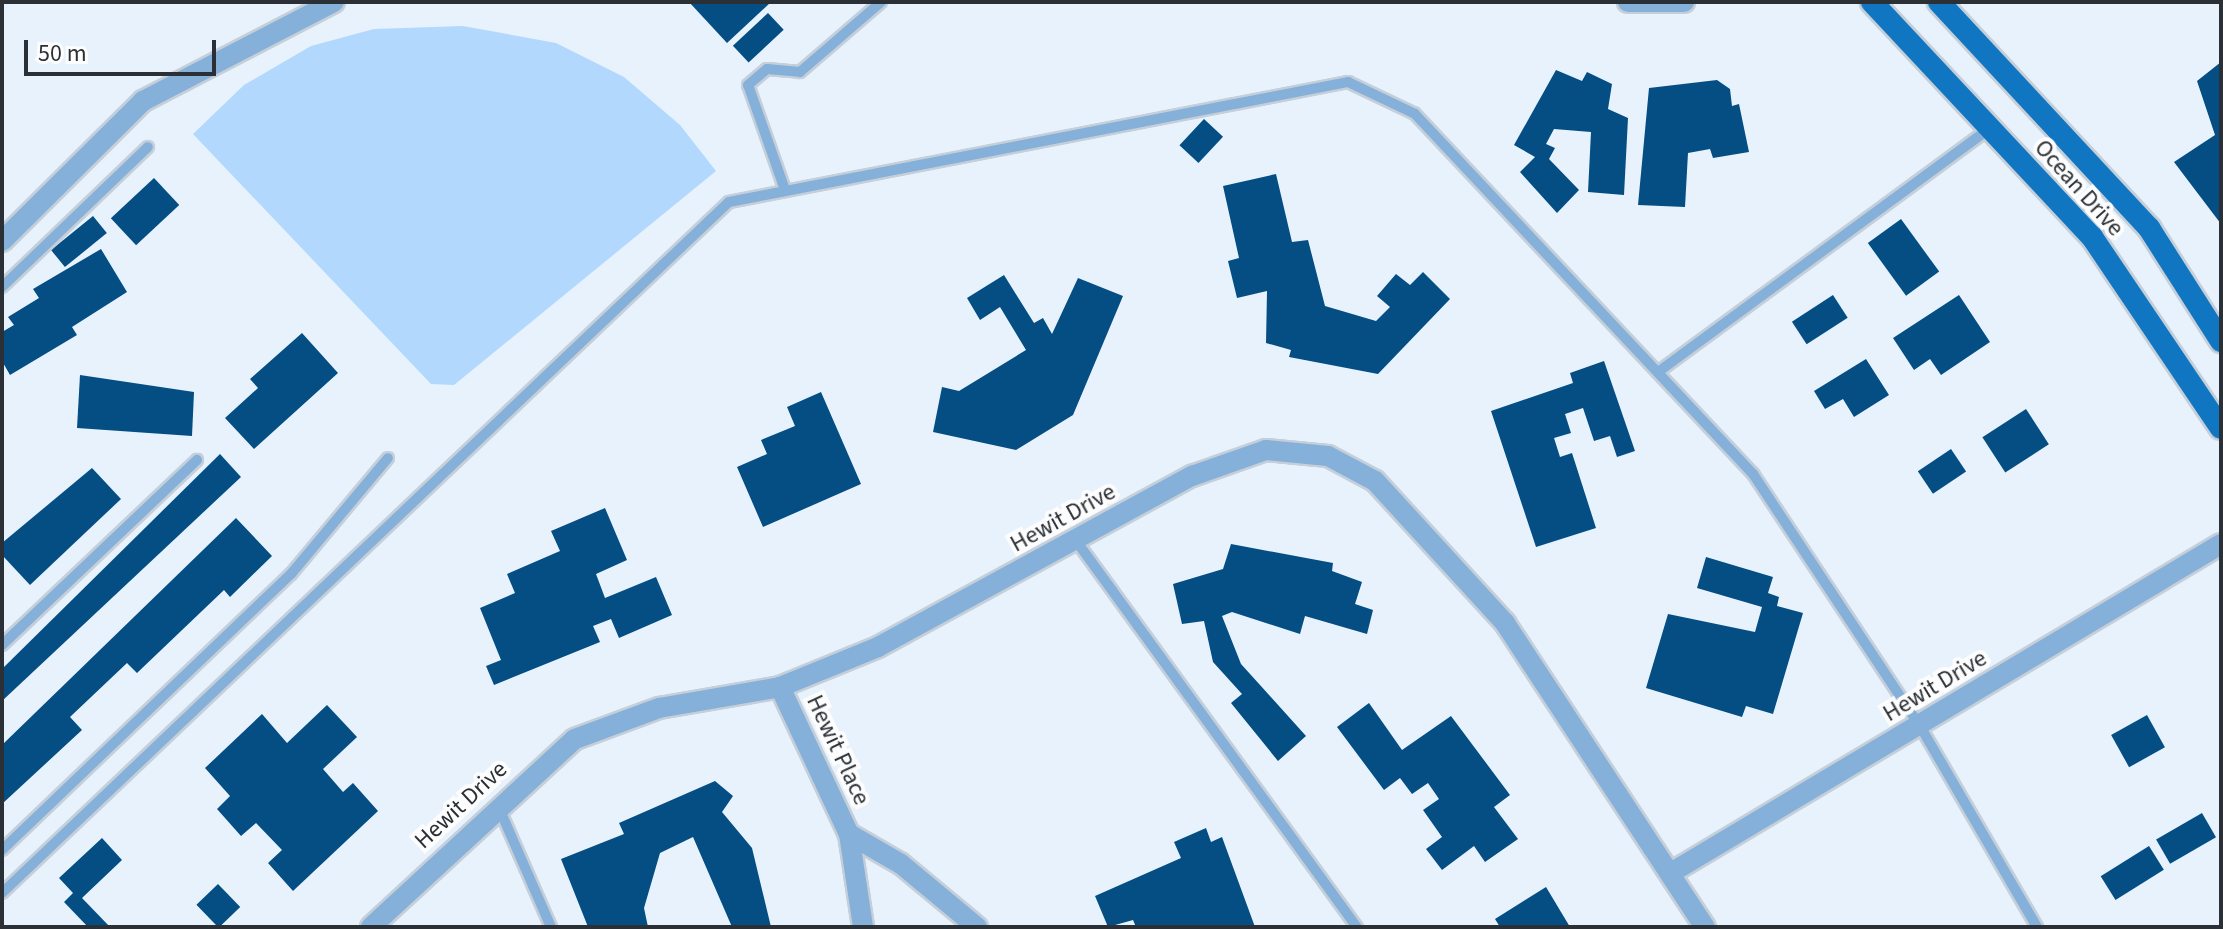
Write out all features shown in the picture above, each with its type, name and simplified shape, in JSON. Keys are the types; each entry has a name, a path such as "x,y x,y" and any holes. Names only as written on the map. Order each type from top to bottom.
{"main road":[{"name":"Ocean Drive","path":"1872,2 2092,237 2221,428"},
{"name":"Ocean Drive","path":"1939,2 2149,228 2221,341"}],"street":[{"path":"2,241 143,101 334,2"},
{"path":"1628,2 1684,2"},
{"name":"Hewit Drive","path":"371,927 497,803 575,739 614,720 780,687 878,647 1230,458 1304,450 1346,462 1375,481 1540,665 1674,871 1705,927"},
{"name":"Hewit Drive","path":"1674,871 2221,544"},
{"name":"Hewit Place","path":"780,687 849,834 863,927"},
{"name":"Hewit Place","path":"849,834 901,864 977,927"}],"lane":[{"path":"784,187 748,85 767,69 800,72 881,2"},
{"path":"2,893 729,202 784,187 1348,82 1415,114 1753,474 1920,726 2037,927"},
{"path":"1658,372 1990,128"},
{"path":"2,287 148,147"},
{"path":"2,850 291,574 388,458"},
{"path":"2,645 197,460"},
{"path":"1077,542 1357,927"},
{"path":"497,803 551,927"}],"shaded area":[{"path":"463,26 556,43 624,77 680,125 716,171 454,385 431,384 193,134 244,85 311,46 374,29"}],"building":[{"path":"689,2 771,2 727,43"},
{"path":"768,13 784,30 749,63 733,46"},
{"path":"2221,62 2221,224 2174,162 2215,135 2197,81"},
{"path":"1556,70 1582,81 1587,72 1612,84 1608,109 1628,118 1624,195 1588,192 1591,132 1554,129 1546,144 1555,148 1549,159 1579,190 1557,213 1520,172 1535,157 1514,145"},
{"path":"1717,80 1730,89 1732,106 1739,104 1749,152 1713,158 1710,149 1688,153 1685,207 1638,205 1649,88"},
{"path":"1204,119 1223,137 1198,163 1179,145"},
{"path":"1276,174 1292,242 1308,240 1325,306 1376,321 1390,307 1377,296 1396,274 1410,285 1423,272 1450,299 1378,374 1289,357 1291,350 1266,343 1267,291 1237,298 1228,261 1239,258 1223,186"},
{"path":"154,178 179,205 136,245 111,218"},
{"path":"93,216 107,233 65,267 51,250"},
{"path":"1901,219 1939,272 1906,296 1868,243"},
{"path":"101,249 127,292 72,327 77,335 10,375 2,361 2,332 14,325 8,317 39,298 33,289"},
{"path":"1004,275 1034,323 1043,318 1052,334 1078,278 1123,296 1073,415 1016,450 933,432 942,387 959,391 1026,350 1000,307 980,320 967,298"},
{"path":"1833,295 1848,318 1807,344 1792,322"},
{"path":"1959,295 1990,342 1941,375 1930,359 1914,370 1893,338"},
{"path":"302,333 338,373 254,449 225,418 258,388 250,379"},
{"path":"1866,359 1889,395 1854,417 1843,399 1825,409 1814,391"},
{"path":"1604,361 1635,451 1617,457 1610,436 1594,441 1583,408 1565,414 1571,433 1554,438 1560,457 1572,453 1596,528 1536,547 1491,411 1573,383 1570,373"},
{"path":"80,375 194,392 192,436 77,428"},
{"path":"821,392 861,484 763,527 737,467 767,454 761,440 795,426 787,407"},
{"path":"2026,409 2049,444 2005,473 1982,437"},
{"path":"1951,449 1966,471 1933,494 1918,471"},
{"path":"220,454 241,477 2,701 2,669"},
{"path":"92,468 121,499 30,585 2,555 2,543"},
{"path":"605,508 627,560 596,574 605,598 656,577 672,615 619,638 611,619 593,626 600,642 494,685 486,666 501,660 480,608 515,593 507,574 560,551 551,531"},
{"path":"236,518 272,556 230,597 224,590 137,673 127,663 70,717 82,730 2,804 2,745"},
{"path":"1231,544 1333,563 1332,571 1362,582 1355,604 1373,610 1367,634 1305,616 1300,634 1232,612 1222,616 1241,664 1306,736 1278,761 1231,703 1242,694 1213,662 1204,621 1182,624 1173,584 1223,569"},
{"path":"1706,557 1773,577 1768,593 1779,597 1777,606 1803,613 1773,714 1746,706 1742,717 1646,688 1668,614 1755,632 1762,607 1697,588"},
{"path":"1369,703 1402,750 1451,716 1510,795 1494,807 1518,839 1485,862 1474,846 1442,870 1426,849 1442,837 1423,810 1439,799 1428,783 1412,794 1400,778 1384,790 1337,727"},
{"path":"327,705 357,737 323,769 343,792 353,783 378,811 293,891 268,863 282,850 256,823 241,836 217,809 230,796 205,768 262,714 287,743"},
{"path":"2147,715 2165,747 2129,767 2111,735"},
{"path":"715,781 733,796 722,812 752,848 771,927 732,927 693,837 660,853 644,908 648,927 588,927 561,859 624,834 619,823"},
{"path":"2202,813 2216,837 2170,864 2156,840"},
{"path":"1206,828 1211,842 1222,837 1255,927 1136,927 1133,920 1108,927 1095,896 1181,858 1174,842"},
{"path":"102,838 122,860 82,898 110,927 88,927 64,902 73,893 59,878"},
{"path":"2149,846 2164,870 2115,900 2101,876"},
{"path":"218,884 240,907 218,927 196,905"},
{"path":"1546,887 1570,927 1500,927 1495,919"}]}
